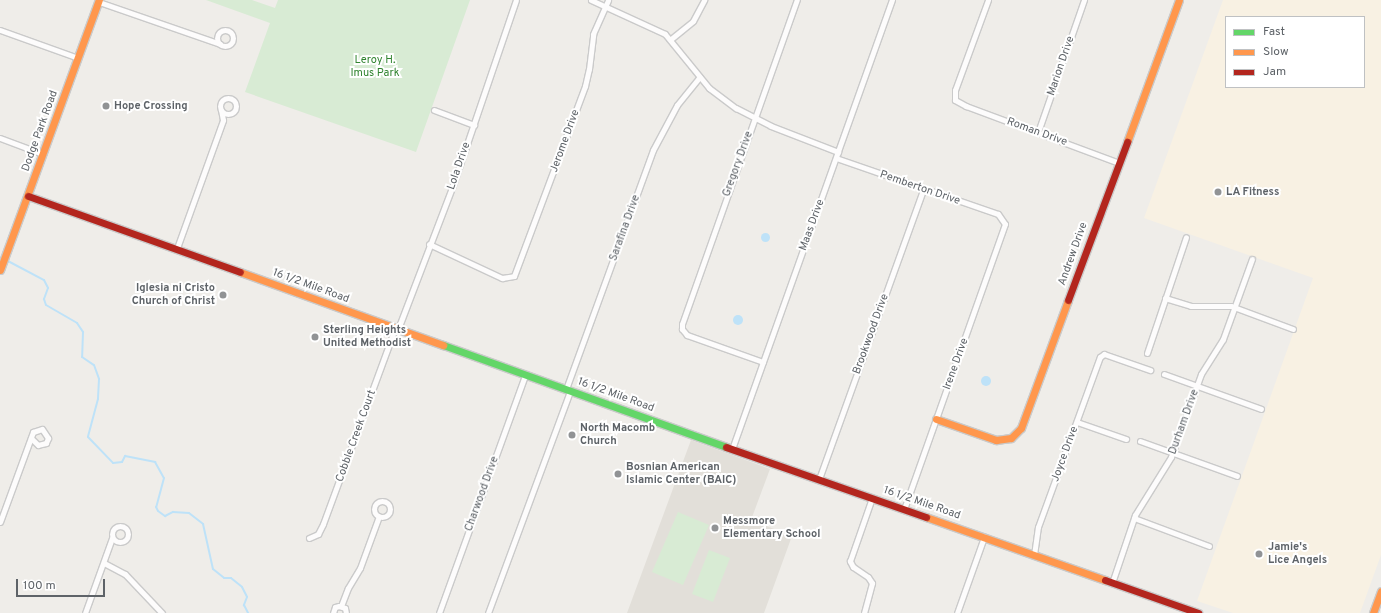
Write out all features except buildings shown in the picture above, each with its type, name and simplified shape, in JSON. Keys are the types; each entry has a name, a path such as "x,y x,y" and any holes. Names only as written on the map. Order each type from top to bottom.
{"street":[{"name":"Lola Drive","path":"396,329 453,185 516,0"},
{"path":"591,0 671,38 700,77 721,98 754,118 838,152"},
{"name":"Jerome Drive","path":"429,244 479,268 511,278 517,271 585,86 589,69 593,34 608,0"},
{"path":"671,38 693,21 704,0"},
{"name":"Gregory Drive","path":"764,362 693,337 682,328 683,319 796,0"},
{"name":"Maas Drive","path":"732,449 892,0"},
{"name":"Roman Drive","path":"988,0 955,90 955,100 1119,163"},
{"name":"Marion Drive","path":"1038,132 1084,0"},
{"name":"Andrew Drive","path":"936,419 996,440 1005,440 1019,432 1179,0"},
{"path":"99,1 209,41 220,44 230,45 233,35 225,30 209,41"},
{"name":"Dodge Park Road","path":"0,270 99,1"},
{"path":"0,30 78,58"},
{"path":"218,34 220,44"},
{"name":"Sarafina Drive","path":"488,613 653,150 677,105 700,77"},
{"path":"177,248 223,120 230,114 236,105 229,98 222,100 221,110 223,120"},
{"path":"221,110 230,114"},
{"path":"434,110 474,125"},
{"path":"0,138 43,154"},
{"name":"Pemberton Drive","path":"836,158 923,190 998,214 1004,219"},
{"name":"Brookwood Drive","path":"819,479 923,190"},
{"name":"16 1/2 Mile Road","path":"28,196 177,248 396,329 732,449 1198,613"},
{"name":"Irene Drive","path":"904,509 1005,230 1004,219"},
{"path":"1147,353 1186,237"},
{"name":"Durham Drive","path":"1112,583 1134,518 1173,453 1206,363 1223,339 1252,259"},
{"path":"1165,298 1191,306 1218,304 1234,307 1293,328"},
{"name":"Cobble Creek Court","path":"309,538 318,534 323,524 396,329"},
{"name":"Joyce Drive","path":"1034,555 1038,527 1102,355 1150,370"},
{"path":"1164,374 1262,409"},
{"name":"Charwood Drive","path":"439,613 525,375"},
{"path":"1077,422 1126,439"},
{"path":"0,522 31,438 37,429 47,432 46,443 28,447"},
{"path":"31,438 36,444"},
{"path":"1140,441 1237,476"},
{"path":"864,613 872,583 868,577 853,567 850,561 872,498"},
{"path":"341,606 348,588 360,568 379,516"},
{"path":"1134,518 1209,546"},
{"path":"85,613 104,563 115,528 125,527 128,537 110,545"},
{"path":"956,613 984,537"},
{"path":"112,538 119,542"},
{"path":"104,563 125,574 162,613"},
{"path":"1373,613 1381,591"},
{"path":"333,613 335,607 341,606"},
{"path":"341,606 346,613"}],"shaded area":[{"path":"1223,0 1381,0 1381,555 1360,613 1233,613 1197,601 1313,278 1144,218"},
{"name":"Messmore Elementary School","path":"691,440 770,469 751,520 792,536 764,613 627,613"}],"green space":[{"name":"Leroy H. Imus Park","path":"206,0 252,0 275,8 278,0 470,0 416,152 245,92 270,23"},
{"path":"678,512 709,525 683,585 652,572"},
{"path":"709,550 730,558 713,602 692,594"}],"water":[{"path":"765,232 770,237 765,242 760,237"},
{"path":"736,315 740,315 743,320 740,325 736,325 733,322 733,318"},
{"path":"986,376 991,381 986,386 981,381"}],"waterway":[{"path":"6,260 44,280 48,288 44,299 46,305 77,323 83,332 82,357 94,365 99,379 98,399 88,437 113,463 122,462 125,456 155,462 164,478 156,507 158,511 165,516 173,512 189,513 203,524 213,569 224,578 231,578 242,587 247,597 244,605 248,613"}],"traffic: fast":[{"path":"443,345 726,447"}],"traffic: slow":[{"path":"0,270 99,0"},
{"path":"1127,142 1179,0"},
{"path":"240,272 443,345"},
{"path":"936,419 996,440 1011,438 1021,428 1068,300"},
{"path":"926,517 1105,580"},
{"path":"1373,613 1381,591"}],"traffic: jam":[{"path":"1068,300 1127,142"},
{"path":"28,196 240,272"},
{"path":"726,447 926,517"},
{"path":"1105,580 1198,613"}],"place":[{"name":"Hope Crossing","path":"106,106"},
{"name":"LA Fitness","path":"1218,192"},
{"name":"Iglesia ni Cristo Church of Christ","path":"223,295"},
{"name":"Sterling Heights United Methodist","path":"315,337"},
{"name":"North Macomb Church","path":"572,435"},
{"name":"Bosnian American Islamic Center (BAIC)","path":"618,474"},
{"name":"Messmore Elementary School","path":"715,528"},
{"name":"Jamie's Lice Angels","path":"1259,554"}]}
